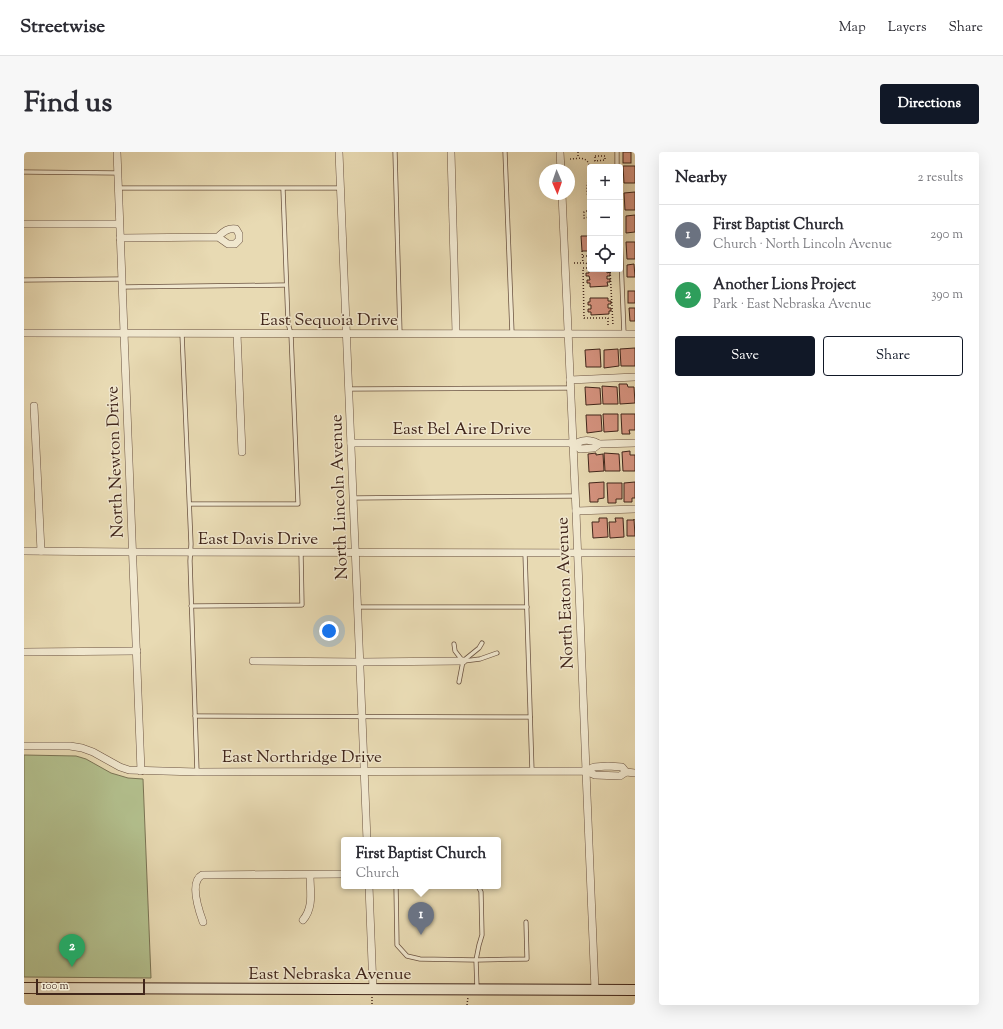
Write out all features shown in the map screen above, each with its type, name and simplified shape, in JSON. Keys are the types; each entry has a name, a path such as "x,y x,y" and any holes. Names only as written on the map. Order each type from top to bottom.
{"street":[{"name":"North Newton Drive","path":"117,152 141,771"},
{"name":"North Lincoln Avenue","path":"339,152 367,837"},
{"path":"450,152 456,334"},
{"path":"560,152 561,164"},
{"name":"North Eaton Avenue","path":"562,200 570,388 574,445 596,990"},
{"path":"24,224 120,224"},
{"path":"120,238 218,237"},
{"name":"East Sequoia Drive","path":"24,333 635,334"},
{"path":"237,334 242,452"},
{"path":"570,380 635,377"},
{"path":"34,406 41,551"},
{"name":"East Bel Aire Drive","path":"351,444 574,445 581,442 594,441 599,444 635,443"},
{"path":"576,511 635,509"},
{"name":"East Davis Drive","path":"24,551 635,553"},
{"path":"24,652 137,651"},
{"path":"253,661 463,661"},
{"name":"East Northridge Drive","path":"24,746 63,746 82,748 93,752 120,767 129,770 141,771 586,771 594,767 608,766 622,767 626,772 635,773"},
{"path":"203,922 196,895 197,881 202,875 341,874"},
{"path":"303,920 308,914 310,906 310,875"},
{"path":"369,889 373,989"},
{"name":"East Nebraska Avenue","path":"24,988 635,990"}],"lane":[{"path":"395,152 400,334"},
{"path":"505,152 512,334"},
{"path":"617,152 617,164"},
{"path":"24,172 118,173"},
{"path":"118,188 340,188"},
{"path":"190,504 298,504 291,334 288,323 286,285 283,189"},
{"path":"620,236 624,334"},
{"path":"24,280 286,285"},
{"path":"182,334 190,504 191,606 197,772"},
{"path":"348,389 570,388"},
{"path":"353,498 575,496"},
{"path":"525,552 532,771"},
{"path":"191,606 302,605 301,553"},
{"path":"357,607 527,607"},
{"path":"459,682 463,661 479,648 482,643"},
{"path":"454,644 455,651 463,661"},
{"path":"463,661 480,659 497,653"},
{"path":"195,716 530,717"},
{"path":"396,889 397,945 407,956 420,959 527,959 526,922"},
{"path":"476,990 476,960 482,935 481,892 480,889"}],"path":[{"path":"578,152 578,158"},
{"path":"605,152 605,156 605,160 595,161 595,156 605,156"},
{"path":"570,159 584,159 589,164 587,190 589,200"},
{"path":"587,211 584,212 584,218 587,218"},
{"path":"582,251 583,263"},
{"path":"582,256 587,256"},
{"path":"574,264 587,264"},
{"path":"587,267 583,268 584,318 608,318 608,326"},
{"path":"610,272 613,326"}],"green space":[{"path":"24,755 76,756 86,759 111,773 128,778 143,779 151,978 24,977"}],"building":[{"path":"623,152 631,152 631,163 623,163"},
{"path":"623,166 635,166 635,183 624,183"},
{"path":"635,192 635,210 625,210 624,193"},
{"path":"635,215 635,232 626,233 626,216"},
{"path":"581,236 587,236 587,251 582,251"},
{"path":"626,242 635,242 635,259 627,259"},
{"path":"634,264 635,277 627,277 627,265"},
{"path":"610,272 610,276 607,276 607,279 610,279 610,282 607,282 608,286 590,287 590,283 587,283 587,280 590,280 589,276 586,276 586,273"},
{"path":"628,291 635,291 635,303 628,303"},
{"path":"590,298 608,298 608,301 611,301 611,304 608,304 608,308 611,308 609,314 591,315 591,312 588,312 588,309 591,309 591,305 588,305"},
{"path":"629,308 635,308 635,321 630,321"},
{"path":"635,348 635,366 621,366 620,349"},
{"path":"600,349 601,367 586,367 585,350"},
{"path":"618,349 619,366 604,368 604,350"},
{"path":"619,384 627,384 628,387 634,387 635,403 620,404"},
{"path":"602,386 617,387 618,404 603,404"},
{"path":"585,387 600,388 601,404 586,405"},
{"path":"603,414 618,414 618,431 604,432"},
{"path":"621,414 635,414 635,430 629,430 630,434 622,434"},
{"path":"586,415 601,415 602,431 587,433"},
{"path":"630,451 630,455 635,455 635,471 623,471 622,452"},
{"path":"596,453 596,455 603,454 604,471 589,472 588,454"},
{"path":"604,453 619,454 620,471 605,471"},
{"path":"604,482 604,498 598,499 598,502 590,502 589,483"},
{"path":"635,482 635,498 632,498 632,502 624,502 624,483"},
{"path":"607,483 622,483 622,499 616,499 616,503 608,503"},
{"path":"599,518 607,518 608,537 593,538 592,522 599,522"},
{"path":"615,518 623,518 624,537 610,538 609,522 616,522"},
{"path":"634,519 635,536 627,536 627,520"}],"place":[{"name":"First Baptist Church","path":"421,935"},
{"name":"Another Lions Project","path":"72,967"}]}
